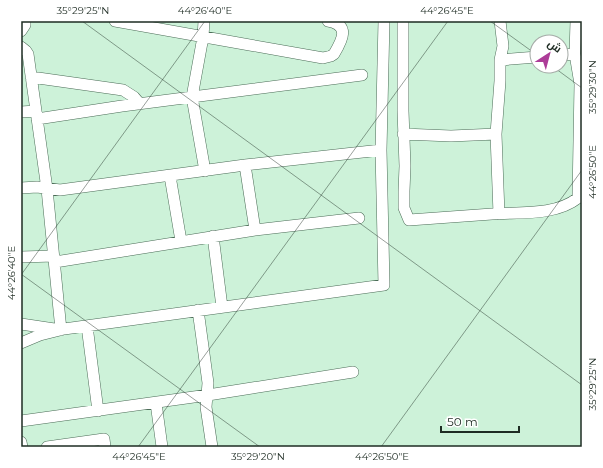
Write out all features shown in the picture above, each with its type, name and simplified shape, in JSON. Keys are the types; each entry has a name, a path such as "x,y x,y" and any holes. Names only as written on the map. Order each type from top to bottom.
{"street":[{"path":"21,31 25,25 25,21"},
{"path":"115,21 324,58 334,54 343,30 340,25 328,21"},
{"path":"204,21 203,37 192,97 205,171"},
{"path":"21,342 61,330 384,285 381,150 384,21"},
{"path":"403,21 404,208 409,220 544,211 562,208 578,198 580,84 575,54 576,21"},
{"path":"499,214 496,134 500,60 503,46 500,21"},
{"path":"21,47 26,50 28,54 47,188 61,330"},
{"path":"569,54 575,54"},
{"path":"500,60 529,58"},
{"path":"21,112 36,115 140,104 362,75"},
{"path":"31,77 123,90 134,97 140,104"},
{"path":"403,134 451,136 496,134"},
{"path":"21,188 37,187 60,190 244,165 381,150"},
{"path":"244,165 255,230"},
{"path":"170,176 181,241"},
{"path":"21,257 54,259 255,230 359,218"},
{"path":"213,236 222,307"},
{"path":"198,310 208,383 206,407 212,447"},
{"path":"21,324 61,330"},
{"path":"87,326 98,410"},
{"path":"21,421 208,395 353,372"},
{"path":"156,402 162,447"},
{"path":"47,447 104,439 105,447"},
{"path":"21,442 22,447"}]}
